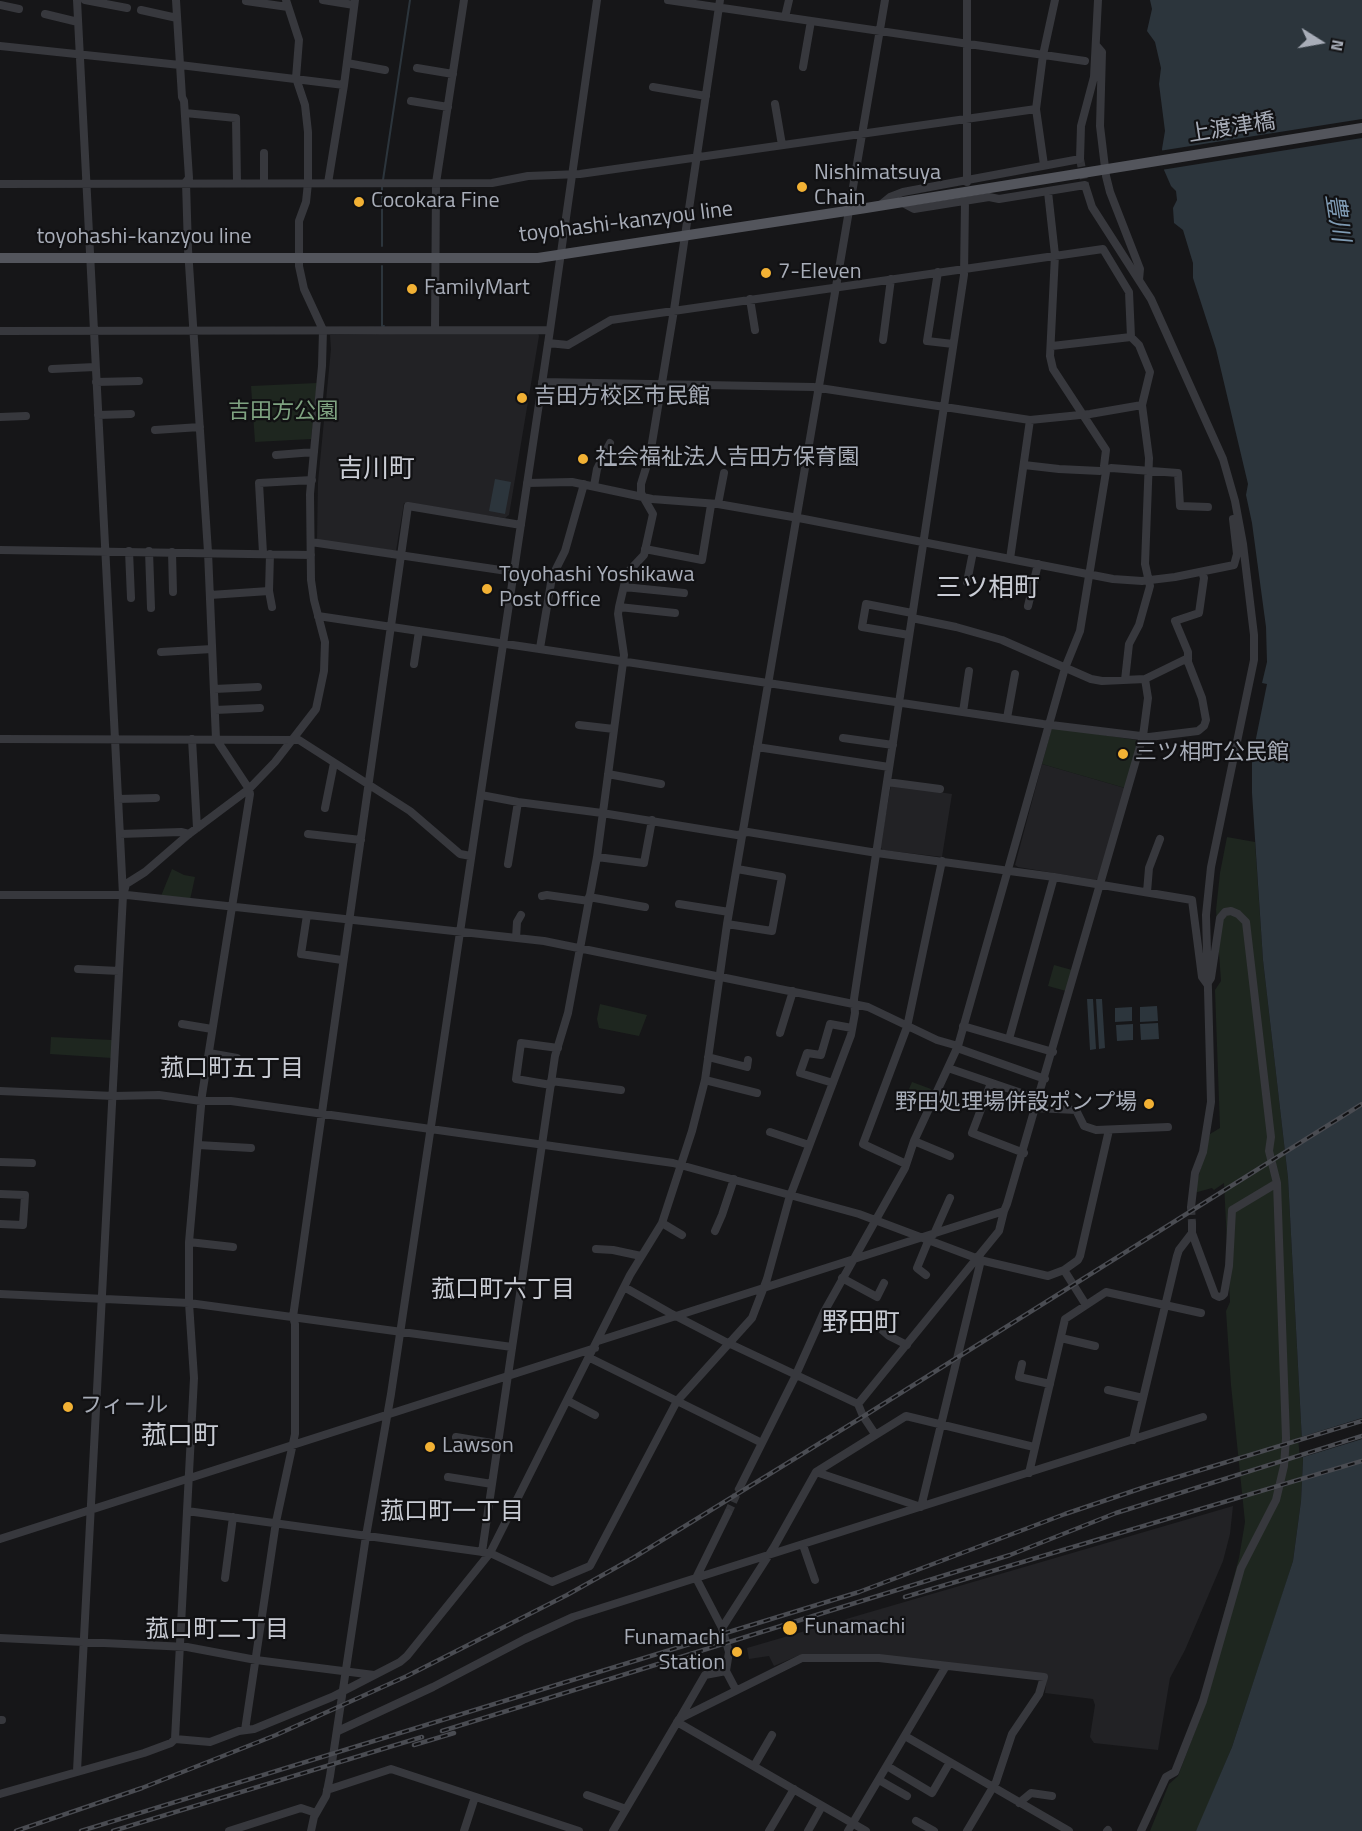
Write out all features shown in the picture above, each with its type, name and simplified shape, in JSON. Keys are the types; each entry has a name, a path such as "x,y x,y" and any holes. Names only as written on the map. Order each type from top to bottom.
{"main road":[{"name":"上渡津橋","path":"1106,169 1362,128"},
{"name":"toyohashi-kanzyou line","path":"0,258 189,256 538,258 686,237 1106,169"}],"street":[{"path":"77,0 123,895 77,1772"},
{"path":"85,0 127,8"},
{"path":"0,1794 144,1753 171,1743 175,1739 194,1378 189,1303 189,1242 201,1101 250,794 216,739 210,595 189,256 186,182 189,178 176,0"},
{"path":"323,0 354,2 344,85 328,183"},
{"path":"435,330 436,183 464,0"},
{"path":"311,1831 316,1813 327,1790 338,1731 481,795 597,0"},
{"path":"668,0 720,4 785,17 1085,61"},
{"path":"785,17 789,0"},
{"path":"175,1739 210,1742 245,1730 254,1730 344,1691 400,1662 413,1650 486,1553 568,1401 624,1287 662,1223 705,1080 729,912 885,0"},
{"path":"967,0 967,182"},
{"path":"1044,165 1036,109 1043,55 1055,0"},
{"path":"878,206 890,197 903,192 967,182 1003,172 1080,159 1081,126 1094,77 1098,0"},
{"path":"123,895 126,884 145,872 193,831 249,789 293,740 316,709 322,679 325,642 311,580 311,542 312,480 323,330 299,271 299,221 306,202 309,132 305,105 296,78 299,40 287,4 246,1"},
{"path":"486,1553 492,1484 551,1083 568,1013 597,858 623,661 619,607 627,573 644,555 653,514 641,493 641,484 650,455 662,385 720,4"},
{"path":"0,5 19,9"},
{"path":"141,10 177,18"},
{"path":"45,14 78,22"},
{"path":"803,67 811,21"},
{"path":"1096,45 1102,52 1100,126 1110,192 1140,269 1139,280"},
{"path":"0,46 344,85"},
{"path":"347,63 385,70"},
{"path":"417,68 453,74"},
{"path":"653,87 706,96"},
{"path":"411,101 448,106"},
{"path":"775,105 782,146"},
{"path":"0,184 492,183 528,176 572,175 697,158 1036,109"},
{"path":"185,113 236,118 237,182"},
{"path":"264,153 264,182"},
{"path":"900,202 914,209 1085,185 1092,207 1151,299 1223,459 1235,501 1243,544 1254,634 1254,660 1211,867 1206,915 1211,1102 1203,1152 1195,1173 1191,1207"},
{"path":"739,1490 842,1278 906,1164 914,1141 957,1047 1048,724 1065,668 1080,631 1106,450 1053,369 1050,356 1056,255 1047,192"},
{"path":"187,1511 486,1553 552,1582 590,1566 677,1401 753,1318 790,1194 852,1029 964,268 965,202"},
{"path":"548,343 568,345 611,320 1103,249 1129,292 1131,337 1139,345 1150,372 1142,405 1149,471 1145,564 1150,586 1139,625 1129,644 1125,680"},
{"path":"938,272 927,341 953,344"},
{"path":"883,340 891,279"},
{"path":"750,300 755,330"},
{"path":"0,331 550,330"},
{"path":"1052,346 1131,337"},
{"path":"52,369 95,367"},
{"path":"96,382 140,381"},
{"path":"542,382 818,387 1030,420 1083,415 1142,405"},
{"path":"98,415 131,414"},
{"path":"0,417 26,416"},
{"path":"1010,559 1030,420"},
{"path":"155,430 200,428"},
{"path":"594,486 597,469 610,443"},
{"path":"276,455 314,452"},
{"path":"1024,465 1059,469 1178,473 1180,506 1208,507"},
{"path":"645,549 702,560 724,473"},
{"path":"272,607 259,483 312,480"},
{"path":"527,483 572,482 645,498 715,505 797,519 1113,579 1148,581 1231,566 1236,561 1232,511 1235,501"},
{"path":"540,648 552,577 565,551 584,484"},
{"path":"245,1730 276,1522 294,1444 295,1324 293,1317 408,506 521,525"},
{"path":"311,542 514,572"},
{"path":"0,550 311,555"},
{"path":"129,551 131,598"},
{"path":"149,551 151,609"},
{"path":"172,552 173,592"},
{"path":"967,582 973,552"},
{"path":"1028,606 1038,564"},
{"path":"318,616 963,712 1143,736 1198,731 1204,726 1206,720 1202,698 1188,652 1175,621 1199,614 1204,578 1202,572"},
{"path":"624,587 684,593"},
{"path":"210,595 269,591"},
{"path":"909,635 862,627 866,604 1002,640 1091,679 1145,680 1188,658"},
{"path":"619,607 675,613"},
{"path":"414,664 419,631"},
{"path":"161,652 212,649"},
{"path":"963,712 969,670"},
{"path":"1006,718 1015,674"},
{"path":"858,1404 980,1259 999,1232 1024,1153 1143,736 1148,698 1145,680"},
{"path":"214,689 258,687"},
{"path":"215,710 260,708"},
{"path":"579,725 614,729"},
{"path":"843,738 893,745"},
{"path":"0,739 299,740 424,822 460,854 471,856"},
{"path":"192,739 193,831"},
{"path":"758,747 889,767"},
{"path":"325,807 334,763"},
{"path":"608,774 661,784"},
{"path":"887,782 940,789"},
{"path":"481,795 737,835 743,832 1054,877 1192,900 1202,977 1207,984"},
{"path":"118,799 156,798"},
{"path":"508,864 518,802"},
{"path":"597,858 644,862 652,820"},
{"path":"120,834 193,831"},
{"path":"308,834 361,840"},
{"path":"1147,891 1149,868 1160,839"},
{"path":"906,1164 863,1144 907,1027 942,861"},
{"path":"727,924 772,931 782,877 737,869"},
{"path":"1009,1039 1054,877"},
{"path":"0,895 123,895 232,905 516,938 581,949 868,1007 937,1040 1044,1079"},
{"path":"542,896 589,899 645,907"},
{"path":"679,904 729,912"},
{"path":"1141,1831 1166,1777 1175,1772 1199,1711 1242,1568 1276,1500 1282,1478 1286,1438 1277,1183 1269,1151 1271,1137 1246,922 1238,914 1225,912 1220,918 1211,978 1207,984"},
{"path":"307,915 301,954 342,960"},
{"path":"516,938 520,915"},
{"path":"78,969 119,971"},
{"path":"780,1034 793,992"},
{"path":"182,1024 212,1029"},
{"path":"833,1083 800,1073 807,1053 820,1055 830,1024 852,1029"},
{"path":"963,1026 1053,1052"},
{"path":"558,1048 521,1042 516,1079 621,1090"},
{"path":"209,1053 237,1058"},
{"path":"708,1057 747,1067 748,1060"},
{"path":"948,1068 991,1083 1038,1104 1077,1110 1082,1123 1087,1128 1109,1130 1168,1127"},
{"path":"705,1080 757,1093"},
{"path":"991,1083 972,1133 1024,1153"},
{"path":"0,1091 171,1096 201,1101 231,1101 681,1164 875,1219 929,1237 980,1259 1048,1276 1064,1270 1080,1256 1109,1130"},
{"path":"770,1132 809,1145"},
{"path":"914,1141 950,1156"},
{"path":"198,1145 251,1148"},
{"path":"0,1162 32,1163"},
{"path":"715,1230 734,1179"},
{"path":"1192,1223 1192,1233 1215,1295 1222,1296 1229,1266 1232,1210 1277,1183"},
{"path":"0,1194 25,1195 23,1225 0,1224"},
{"path":"926,1275 917,1268 929,1237 950,1198"},
{"path":"0,1539 509,1375 764,1287 929,1237 1004,1211"},
{"path":"662,1223 682,1234"},
{"path":"1133,1440 1179,1250 1192,1233"},
{"path":"189,1242 233,1247"},
{"path":"596,1250 613,1250 641,1256"},
{"path":"921,1507 980,1259"},
{"path":"1064,1270 1086,1305"},
{"path":"842,1278 877,1297 884,1283"},
{"path":"624,1287 730,1344 858,1404 875,1434"},
{"path":"1029,1473 1065,1319 1106,1292 1201,1313"},
{"path":"0,1294 189,1303 512,1347"},
{"path":"882,1330 907,1345"},
{"path":"1061,1338 1095,1346"},
{"path":"590,1358 762,1443"},
{"path":"1022,1364 1019,1377 1050,1384"},
{"path":"1108,1390 1143,1398"},
{"path":"568,1401 595,1415"},
{"path":"722,1628 769,1555 816,1472 906,1416 1034,1447"},
{"path":"338,1731 433,1687 573,1617 1203,1417"},
{"path":"456,1437 498,1444"},
{"path":"816,1472 921,1507"},
{"path":"448,1477 492,1484"},
{"path":"696,1578 728,1513"},
{"path":"225,1578 233,1517"},
{"path":"803,1545 815,1580"},
{"path":"696,1578 722,1628 729,1652 726,1671 736,1690"},
{"path":"0,1638 180,1647 374,1675"},
{"path":"678,1720 802,1658 879,1658 1044,1677 1039,1694 1012,1734 993,1787 969,1830"},
{"path":"850,1828 946,1666"},
{"path":"613,1831 705,1675 726,1671"},
{"path":"678,1720 822,1806 850,1828 866,1831"},
{"path":"754,1766 772,1735"},
{"path":"905,1736 1069,1831"},
{"path":"887,1766 932,1792 950,1762"},
{"path":"327,1790 391,1769 579,1831"},
{"path":"879,1780 907,1796"},
{"path":"769,1831 794,1789"},
{"path":"1019,1803 1031,1793 1053,1796"},
{"path":"587,1795 626,1809"},
{"path":"464,1831 475,1797"},
{"path":"808,1831 822,1806"},
{"path":"228,1831 301,1808 316,1813"},
{"path":"916,1821 934,1831"}],"shaded area":[{"path":"538,333 509,515 505,518 404,503 396,551 317,540 318,482 331,349 330,335"},
{"path":"1042,764 1125,788 1100,877 1096,880 1015,865"},
{"path":"891,785 952,794 942,857 883,850 880,847"},
{"path":"1233,1506 1230,1534 1223,1561 1185,1650 1170,1678 1158,1750 1094,1743 1090,1737 1095,1705 1093,1699 1045,1693 1047,1676 802,1654 774,1666 769,1656 749,1659 747,1648"}],"green space":[{"name":"吉田方公園","path":"317,383 311,439 255,442 251,386"},
{"path":"1052,727 1136,740 1138,743 1125,788 1042,764"},
{"path":"1227,837 1255,842 1263,960 1288,1178 1303,1460 1301,1501 1293,1561 1232,1747 1199,1826 1196,1831 1150,1831 1169,1784 1178,1776 1208,1697 1202,1695 1239,1558 1245,1522 1226,1311 1230,1302 1224,1183 1214,1190 1212,1188 1194,1193 1210,1134 1220,1128 1215,990 1221,981 1216,910"},
{"path":"172,869 195,877 190,900 161,896"},
{"path":"1054,965 1072,970 1066,991 1048,986"},
{"path":"600,1004 647,1015 639,1036 599,1028 597,1019"},
{"path":"51,1037 112,1040 112,1058 50,1054"},
{"path":"912,1082 931,1089 925,1104 906,1096"}],"water":[{"name":"豊川","path":"1150,0 1362,0 1362,1831 1196,1831 1232,1747 1293,1561 1301,1501 1303,1460 1288,1178 1263,960 1252,793 1252,758 1267,684 1262,683 1267,662 1266,627 1246,495 1248,484 1216,349 1193,278 1193,263 1183,230 1174,223 1173,208 1177,200 1176,191 1171,186 1164,170 1162,149 1165,131 1159,84 1161,68 1155,42 1147,31 1152,9"},
{"path":"495,479 511,482 505,514 489,511"},
{"path":"1087,999 1093,999 1096,1049 1090,1050"},
{"path":"1096,999 1102,999 1105,1048 1099,1049"},
{"path":"1157,1006 1158,1021 1140,1022 1140,1007"},
{"path":"1132,1007 1132,1021 1115,1022 1115,1008"},
{"path":"1158,1023 1159,1039 1141,1040 1140,1024"},
{"path":"1133,1024 1133,1040 1117,1041 1116,1025"}],"pier":[{"path":"1362,119 1362,138 1161,170 1159,151"},
{"path":"1362,1418 1362,1439 1300,1458 1298,1438"}],"waterway":[{"path":"383,180 410,0"},
{"path":"382,186 382,246"},
{"path":"382,266 382,326 384,326"}],"tunnel":[{"path":"1080,159 1085,185"},
{"path":"1191,1207 1192,1223"},
{"path":"728,1513 739,1489"}],"railway":[{"path":"16,1831 142,1788 276,1735 407,1676 567,1595 633,1558 864,1416 1362,1104"},
{"path":"81,1831 859,1592 1065,1514 1148,1486 1362,1421"},
{"path":"442,1731 1010,1555 1116,1513 1362,1436"},
{"path":"905,1597 1362,1461"},
{"path":"414,1745 454,1733"},
{"path":"113,1831 422,1737"}],"place":[{"name":"Nishimatsuya Chain","path":"802,187"},
{"name":"Cocokara Fine","path":"359,202"},
{"name":"7-Eleven","path":"766,273"},
{"name":"FamilyMart","path":"412,289"},
{"name":"吉田方校区市民館","path":"522,398"},
{"name":"社会福祉法人吉田方保育園","path":"583,459"},
{"name":"Toyohashi Yoshikawa Post Office","path":"487,589"},
{"name":"三ツ相町公民館","path":"1123,754"},
{"name":"野田処理場併設ポンプ場","path":"1149,1104"},
{"name":"フィール","path":"68,1407"},
{"name":"Lawson","path":"430,1447"},
{"name":"Funamachi","path":"790,1628"},
{"name":"Funamachi Station","path":"737,1652"}],"district":[{"name":"吉川町","path":"376,471"},
{"name":"三ツ相町","path":"988,590"},
{"name":"菰口町五丁目","path":"232,1070"},
{"name":"菰口町六丁目","path":"503,1291"},
{"name":"野田町","path":"861,1325"},
{"name":"菰口町","path":"180,1438"},
{"name":"菰口町一丁目","path":"452,1513"},
{"name":"菰口町二丁目","path":"217,1631"}]}
